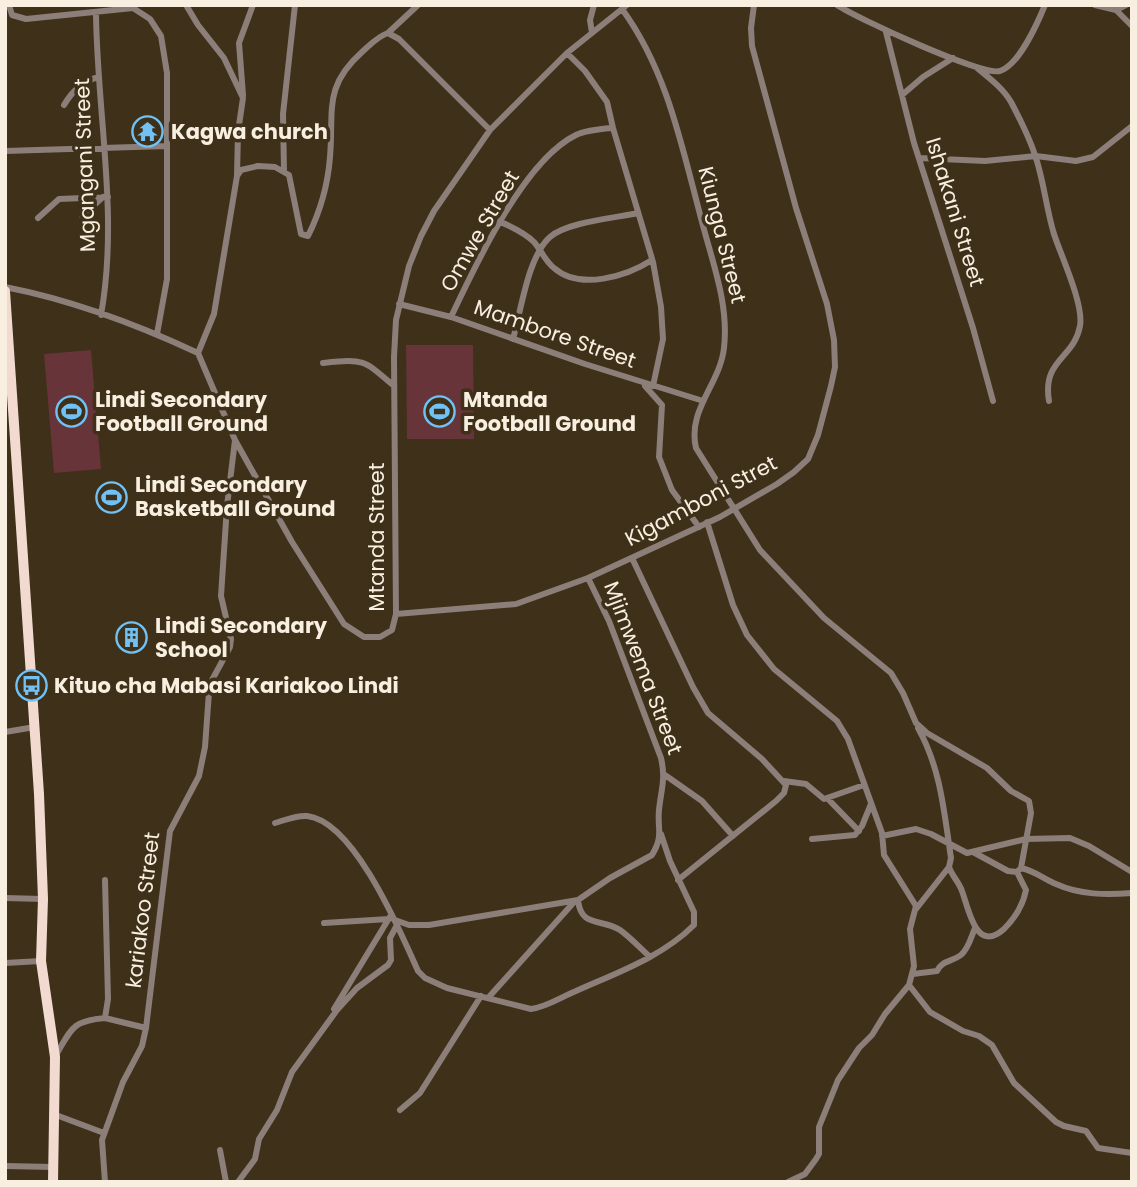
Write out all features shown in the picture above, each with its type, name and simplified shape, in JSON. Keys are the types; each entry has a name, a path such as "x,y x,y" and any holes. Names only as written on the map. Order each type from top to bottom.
{"highway":[{"path":"5,289 35,727 43,899 41,961 55,1057 54,1182"}],"street":[{"path":"9,5 12,15 26,19 96,13 106,9 136,9 157,26 167,74 167,279 157,334"},
{"path":"186,5 224,58 243,97"},
{"path":"5,289 76,304 157,334 198,353 214,314 237,176 238,132 243,97 242,67 238,56 242,32 253,5"},
{"path":"284,171 283,114 295,5"},
{"path":"237,176 241,170 258,166 275,167 284,171 292,180 301,234 306,237 310,233 323,192 330,158 332,103 338,78 360,54 418,5"},
{"path":"592,33 590,20 594,5"},
{"name":"Kigamboni Stret","path":"396,614 516,604 589,578 734,508 777,484 808,458 823,419 835,367 834,340 827,304 796,208 752,46 754,5"},
{"path":"837,5 886,32 977,68 998,72 1017,58 1045,5"},
{"path":"1095,5 1116,10 1132,26"},
{"path":"1116,10 1126,5"},
{"name":"Mtanda Street","path":"198,353 235,440 292,541 344,624 364,637 380,637 391,630 396,614 396,320 409,266 434,211 490,131 566,53 625,7"},
{"name":"Kiunga Street","path":"625,7 648,49 667,94 725,306 722,365 698,413 693,437 701,459 734,508"},
{"name":"Mgangani Street","path":"96,13 105,148 106,274 101,315"},
{"name":"Ishakani Street","path":"886,32 919,158 973,328 993,401"},
{"path":"388,33 417,56 490,131"},
{"path":"566,53 602,92 610,111 652,260 661,307 663,339 653,386"},
{"path":"224,58 238,56"},
{"path":"902,95 923,77 953,58"},
{"path":"977,68 1010,100 1035,156 1054,233 1075,294 1081,321 1073,344 1051,371 1047,381 1049,401"},
{"path":"64,105 75,90 99,77"},
{"path":"919,158 985,161 1035,156 1062,161 1085,159 1093,157 1132,126"},
{"name":"Omwe Street","path":"451,317 473,269 501,222 550,155 576,135 613,128"},
{"path":"5,151 167,146"},
{"path":"82,216 105,197"},
{"path":"38,218 59,199 105,197"},
{"path":"513,339 529,277 539,250 550,237 569,228 638,213"},
{"path":"501,222 523,232 551,267 574,278 593,279 622,275 652,260"},
{"name":"Mambore Street","path":"399,304 451,317 699,400"},
{"path":"323,363 362,361 394,386"},
{"path":"641,382 653,392 662,405 659,457 672,490 699,527"},
{"name":"kariakoo Street","path":"105,1182 102,1140 123,1082 139,1052 146,1028 170,831 199,776 205,747 209,692 212,680 230,646 231,639 221,596 235,440"},
{"path":"734,508 760,551 781,576 824,618 891,674 904,693 939,780 951,858 949,867 916,909 909,934 913,974 909,985 872,1035 859,1048 832,1092 819,1127 819,1154 816,1159 804,1174 788,1182"},
{"path":"707,522 733,605 747,635 774,669 837,721 851,745 882,835 888,862 913,898 916,909"},
{"path":"632,558 708,713 786,785 784,793 678,880"},
{"name":"Mjimwema Street","path":"589,578 610,621 654,733 665,775 659,812 661,834"},
{"path":"916,723 987,768 1011,791 1029,802 1031,813 1019,870 1026,890 1014,918 995,936 987,936 975,928 961,888 949,867"},
{"path":"5,732 35,727"},
{"path":"665,775 702,800 733,836"},
{"path":"784,781 806,784 819,796 828,799 859,831"},
{"path":"828,799 864,785"},
{"path":"812,839 855,835 871,804"},
{"path":"275,823 305,816 317,818 338,836 363,862 418,971 425,978 447,988 522,1008 538,1008 649,956 676,942 694,925 694,912 678,880 661,834"},
{"path":"882,835 916,830 964,852 1026,839 1062,837 1076,840 1132,872"},
{"path":"400,1110 420,1093 484,997 576,900 652,855 661,834"},
{"path":"973,852 1007,871 1035,872 1059,886 1086,893 1132,893"},
{"path":"105,880 108,999 105,1018"},
{"path":"5,898 43,899"},
{"path":"324,923 393,920 409,925 429,925 576,900"},
{"path":"576,900 585,918 620,930 649,956"},
{"path":"318,1035 357,988 388,965 393,956 390,938 393,920"},
{"path":"238,1182 255,1159 258,1139 277,1110 292,1072 393,920"},
{"path":"913,974 933,973 939,970 942,964 959,956 967,948 975,928"},
{"path":"5,963 41,961"},
{"path":"909,985 930,1012 992,1045 1014,1083 1056,1122 1084,1130 1101,1149 1132,1153"},
{"path":"55,1057 74,1026 82,1021 105,1018 146,1028"},
{"path":"56,1115 104,1133"},
{"path":"220,1150 226,1182"},
{"path":"5,1166 55,1167"}],"shaded area":[{"name":"Mtanda Football Ground","path":"406,345 473,345 474,439 407,439"},
{"name":"Lindi Secondary Football Ground","path":"91,350 101,469 54,473 44,354"}],"place":[{"name":"Kagwa church","path":"148,132"},
{"name":"Lindi Secondary Football Ground","path":"72,412"},
{"name":"Mtanda Football Ground","path":"440,412"},
{"name":"Lindi Secondary Basketball Ground","path":"112,497"},
{"name":"Lindi Secondary School","path":"132,638"},
{"name":"Kituo cha Mabasi Kariakoo Lindi","path":"31,686"}]}
